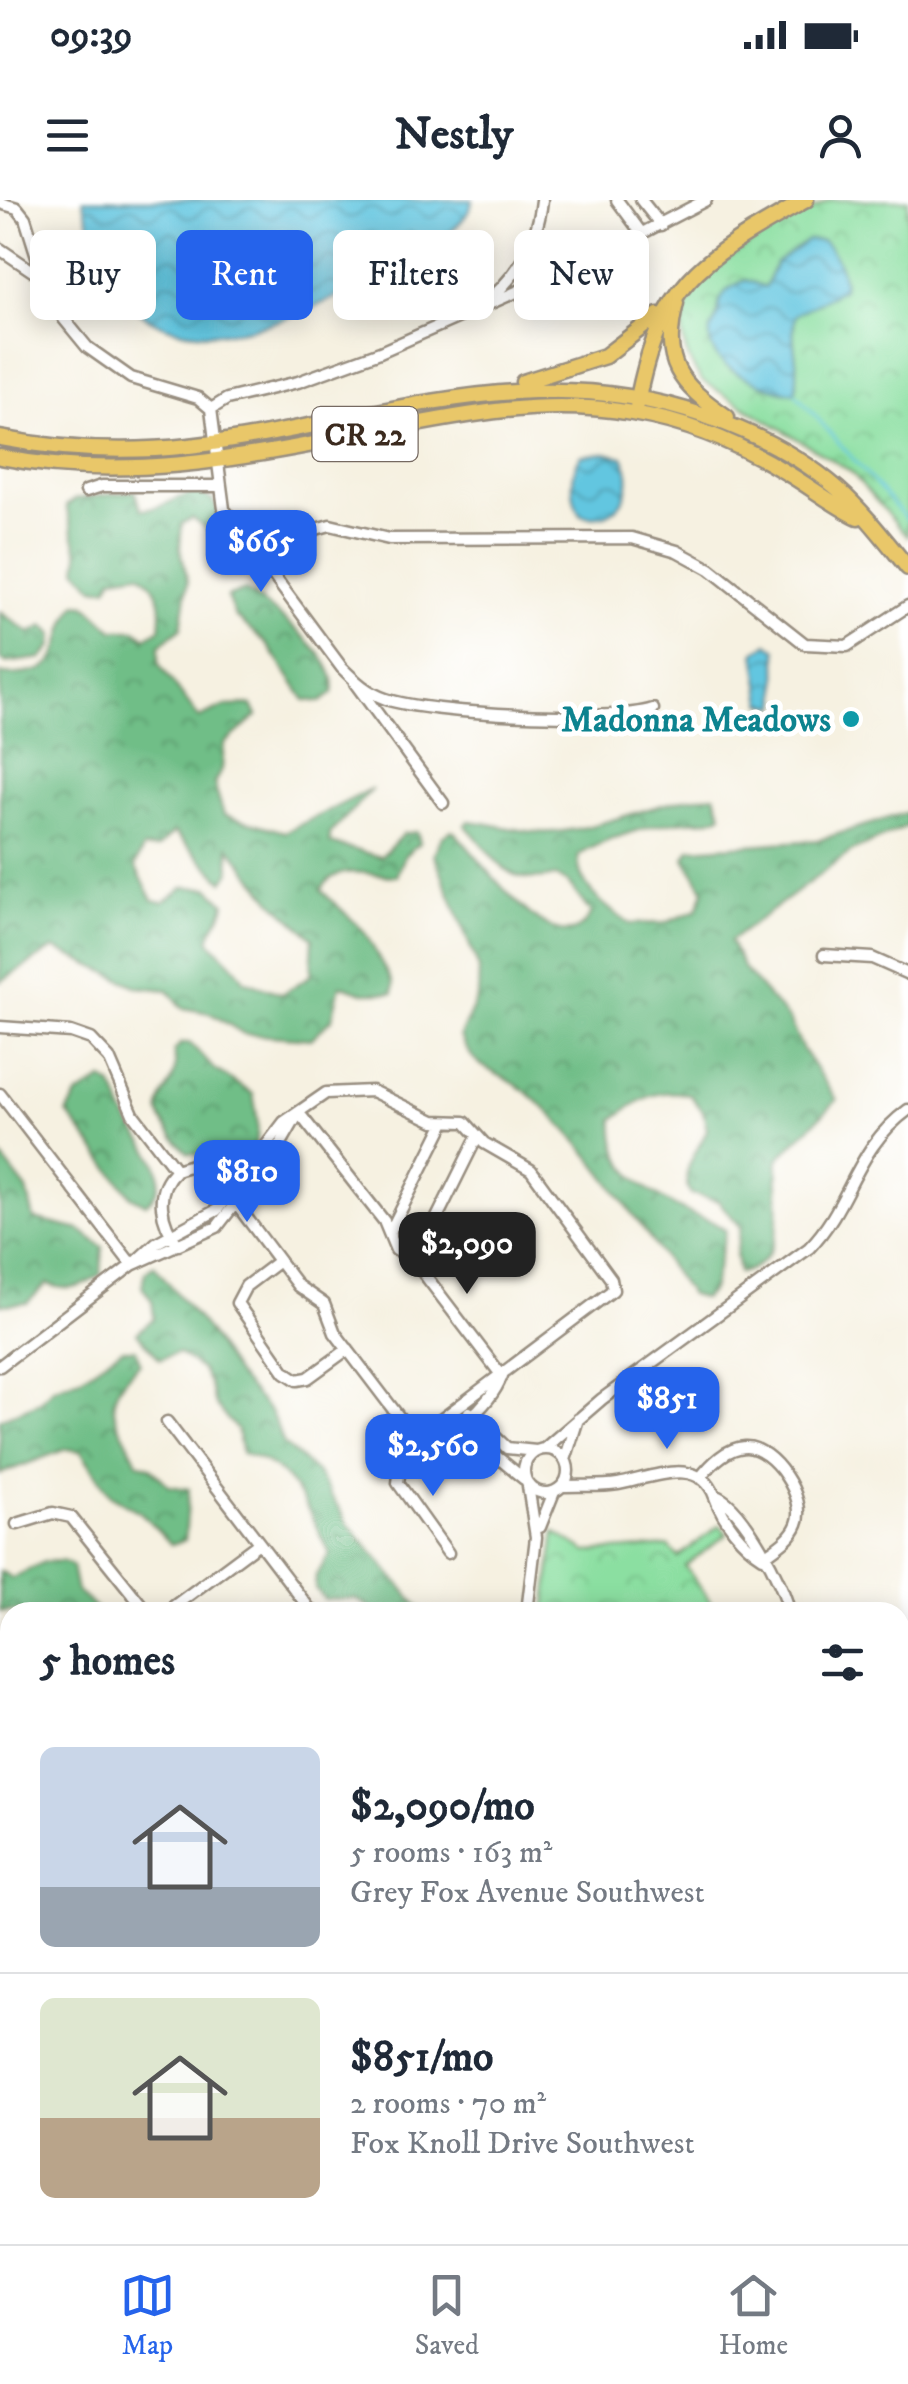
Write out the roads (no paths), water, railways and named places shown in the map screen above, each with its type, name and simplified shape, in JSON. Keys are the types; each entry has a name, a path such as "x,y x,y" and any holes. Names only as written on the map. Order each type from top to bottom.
{"main road":[{"path":"635,413 649,346 679,290 720,251 806,200"},
{"path":"679,290 668,338 676,368 699,398 748,432"},
{"path":"488,392 606,356 669,304"},
{"name":"CR 22","path":"0,438 103,449 217,452 488,392 568,388 638,397 748,432 832,484 908,568"},
{"name":"CR 22","path":"0,457 112,468 494,410 564,406 635,413 693,429 750,452 864,520"}],"street":[{"path":"494,292 524,258 536,232 542,200"},
{"path":"617,200 639,230"},
{"path":"641,200 661,225"},
{"path":"649,231 706,200"},
{"path":"0,202 12,205 25,218 30,234"},
{"path":"0,249 30,266"},
{"path":"65,320 96,356 131,378 198,398 211,410 219,486 230,520 443,803"},
{"path":"211,410 227,399 355,362 450,320"},
{"path":"86,491 102,486 219,486"},
{"path":"261,561 296,535 330,525 389,540 632,538 677,551 710,569 805,644 847,646 908,606"},
{"path":"352,678 374,694 420,706 612,717 653,709"},
{"path":"824,955 872,958 908,974"},
{"path":"0,1027 72,1032 91,1039 110,1058 132,1114 176,1170"},
{"path":"0,1366 132,1266 142,1253 218,1227 299,1113 326,1093 359,1088 444,1124 465,1122 477,1137 531,1170 614,1286 608,1295 422,1434 401,1460 398,1483 448,1553"},
{"path":"0,1094 132,1266"},
{"path":"528,1602 536,1537 524,1466 578,1418 810,1248 830,1220 868,1148 908,1110"},
{"path":"299,1113 390,1232 396,1250 415,1262 502,1376"},
{"path":"390,1232 444,1124"},
{"path":"415,1262 477,1137"},
{"path":"175,1241 162,1193 176,1170 192,1165 201,1168 234,1200 298,1286 324,1304 335,1333 418,1442"},
{"path":"279,1261 246,1286 237,1303 285,1372 297,1380 308,1378 348,1349"},
{"path":"418,1442 428,1442 468,1417 497,1390 502,1376"},
{"path":"460,1408 507,1448 540,1450 566,1462 590,1485"},
{"path":"468,1417 475,1439 539,1493 612,1485 680,1471 700,1478 715,1496 724,1498 740,1519 784,1589 787,1602"},
{"path":"536,1537 558,1489 578,1418"},
{"path":"167,1422 304,1602"},
{"path":"700,1478 716,1460 742,1447 759,1450 771,1460 797,1498 799,1517 792,1533 763,1557"},
{"path":"17,1524 53,1513 71,1517 139,1602"},
{"path":"180,1602 259,1544"}],"water":[{"path":"83,200 473,200 453,230 333,230 333,298 313,308 313,230 176,230 176,320 281,320 233,332 198,333 155,320 156,230 91,228"},
{"path":"808,240 823,241 831,251 841,269 843,289 795,315 795,393 755,382 728,367 711,346 710,333 726,292 746,280 765,287 776,263"},
{"path":"605,453 623,457 627,491 623,501 607,514 581,515 573,494 577,462 581,456"},
{"path":"768,643 777,650 778,707 763,703 755,653"}],"waterway":[{"path":"795,393 908,521"}],"place":[{"name":"Madonna Meadows","path":"851,719"}]}
